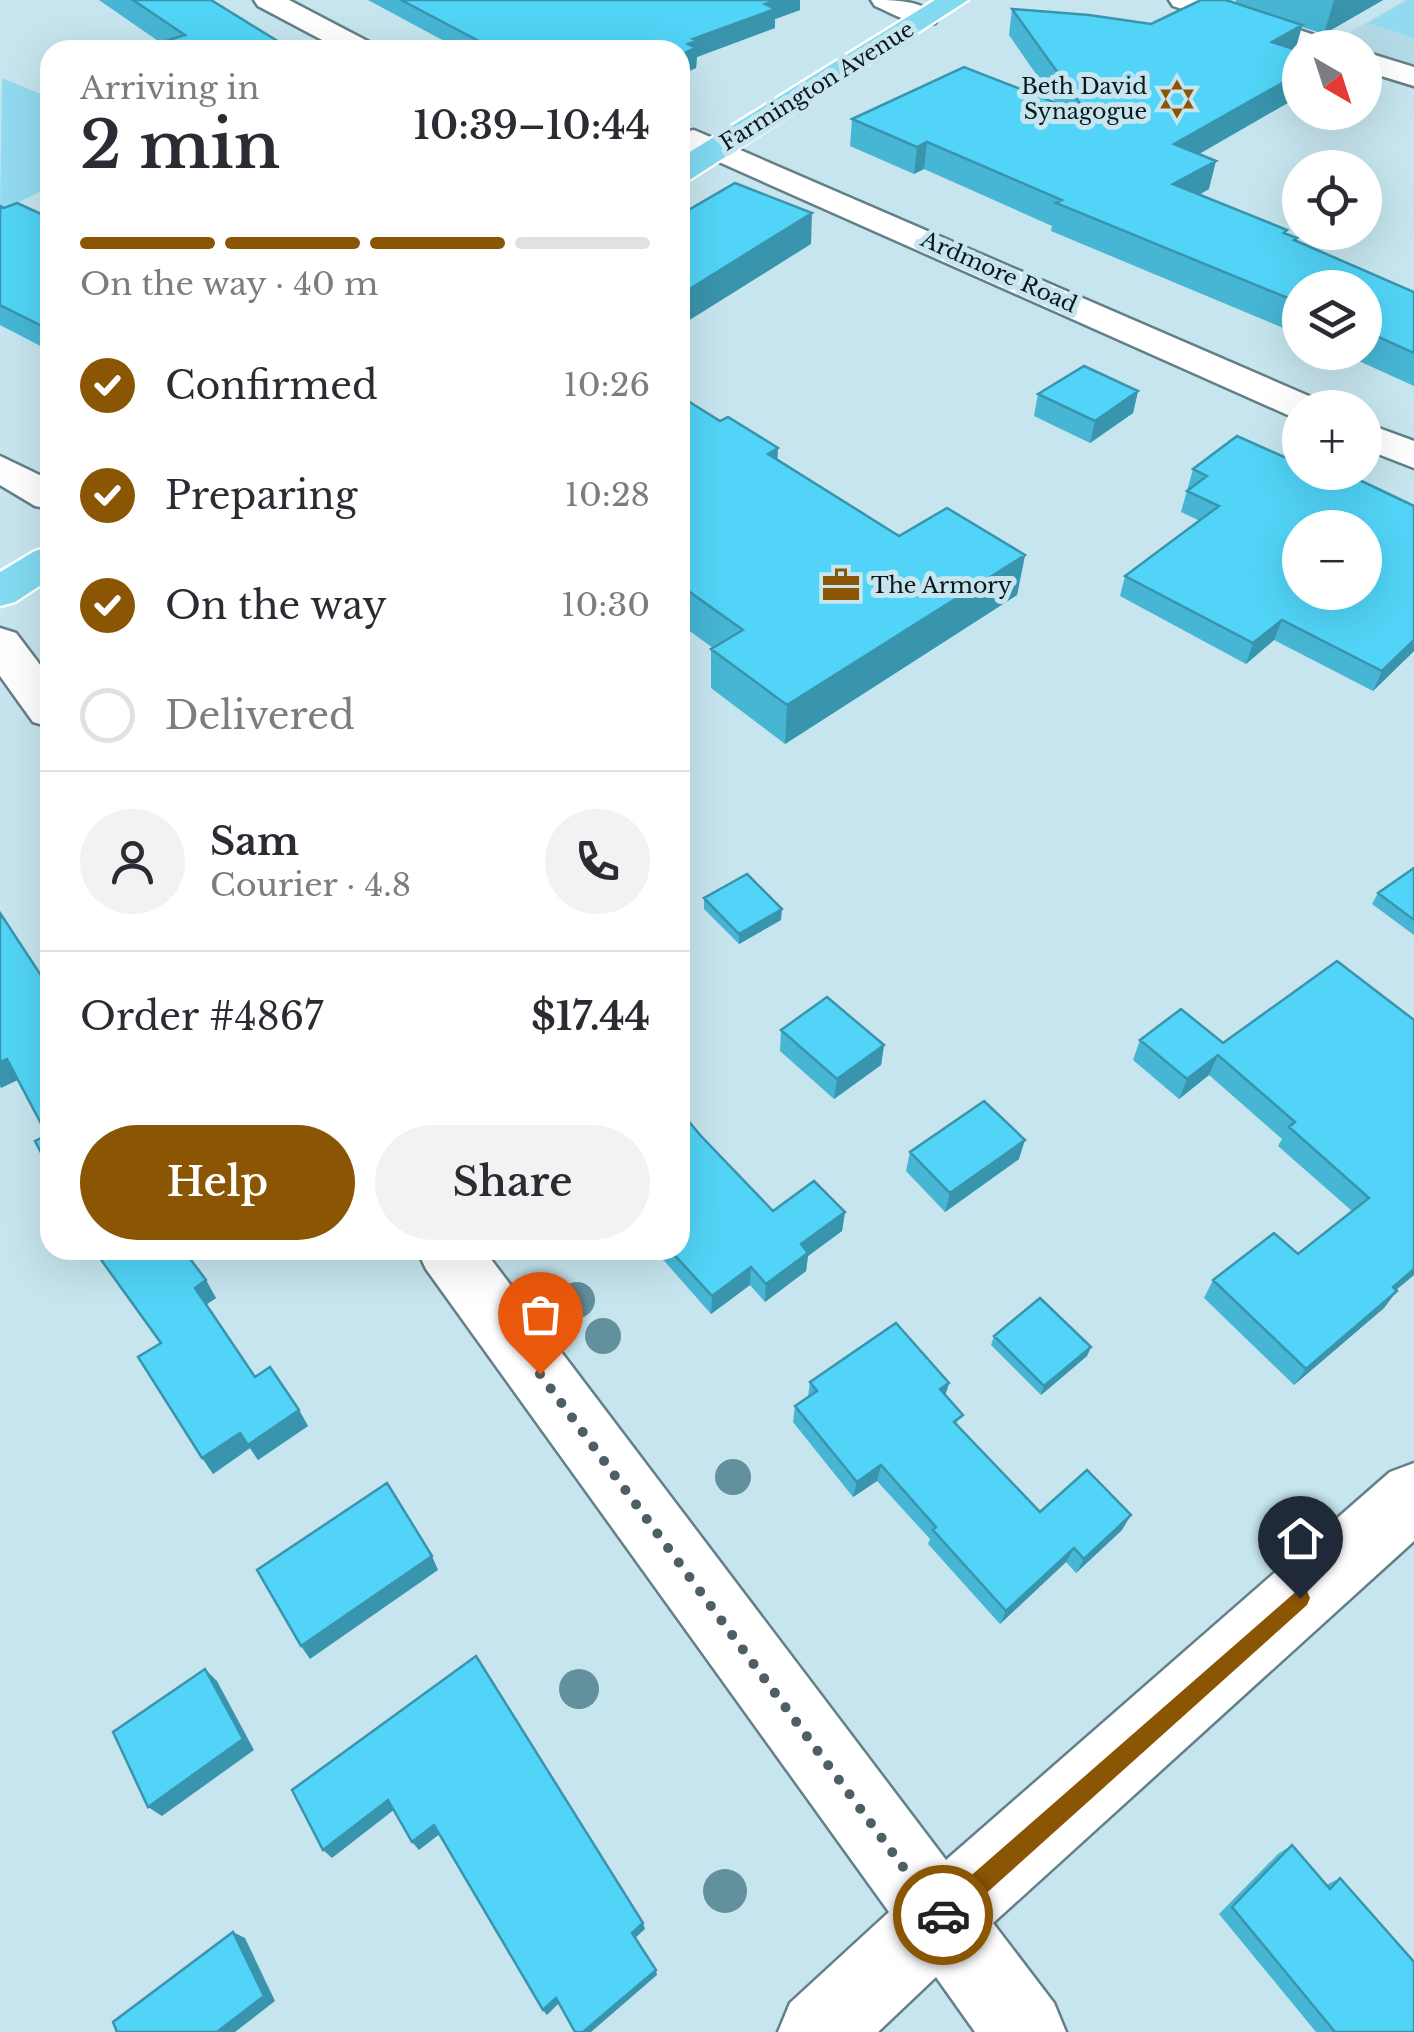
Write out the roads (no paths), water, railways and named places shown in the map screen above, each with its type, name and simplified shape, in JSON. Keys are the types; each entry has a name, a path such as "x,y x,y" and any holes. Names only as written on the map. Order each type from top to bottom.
{"main road":[{"name":"Farmington Avenue","path":"698,145 910,7 954,0"},
{"path":"0,559 40,534"},
{"path":"0,592 40,566"}],"street":[{"path":"268,0 344,40"},
{"path":"1183,0 1282,33"},
{"path":"1382,67 1414,77"},
{"name":"Ardmore Road","path":"698,145 1282,398"},
{"path":"1382,442 1414,456"},
{"path":"0,468 40,491"},
{"path":"0,643 40,697"},
{"path":"455,1260 1025,2032"},
{"path":"819,2032 941,1917 1414,1496"}],"place":[{"name":"Beth David Synagogue","path":"1177,99"},
{"name":"The Armory","path":"841,585"}]}
